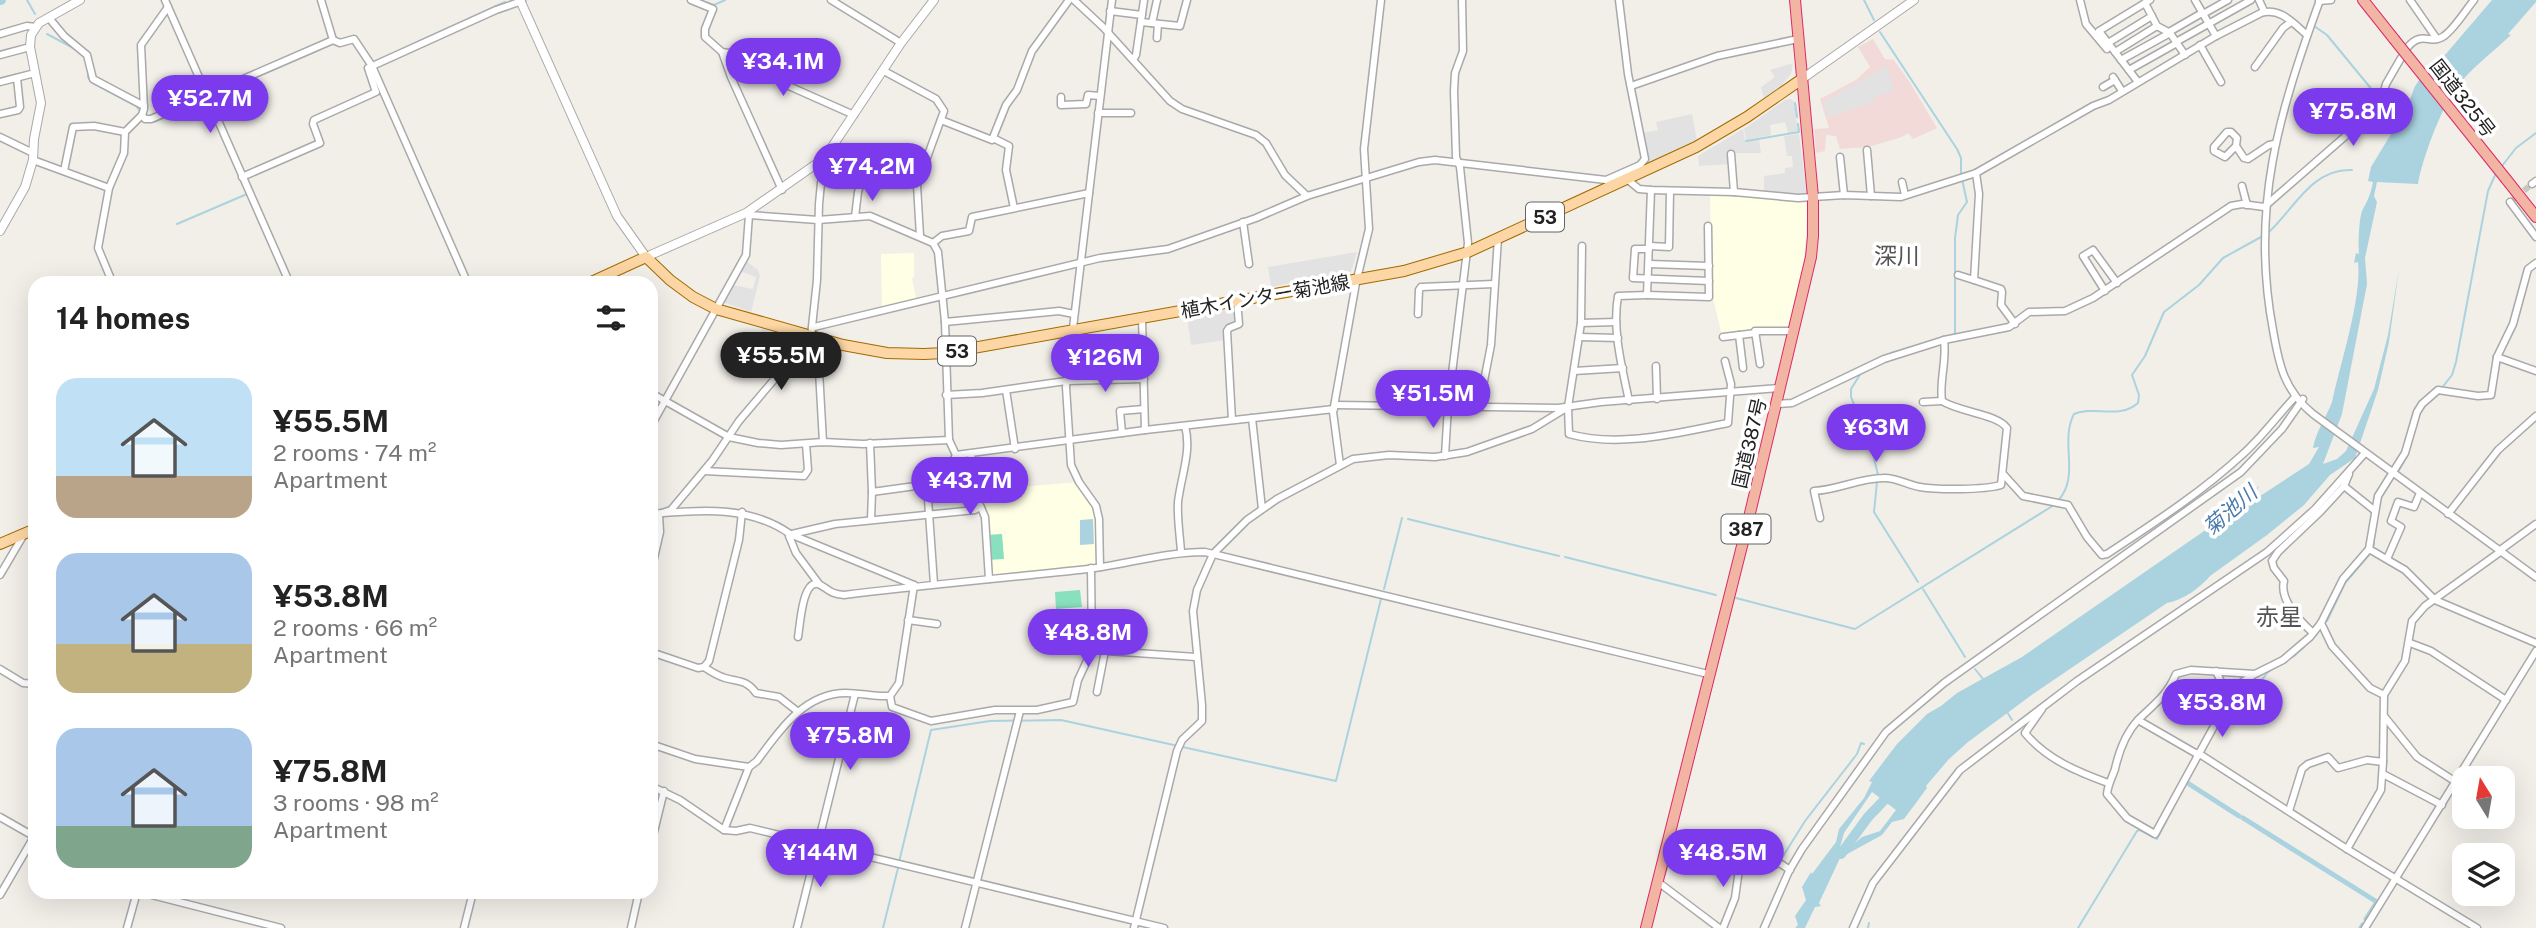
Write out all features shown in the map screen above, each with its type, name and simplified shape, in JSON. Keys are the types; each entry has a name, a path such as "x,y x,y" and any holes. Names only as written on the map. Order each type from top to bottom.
{"highway":[{"name":"国道387号","path":"1646,928 1811,257 1813,197 1795,0"},
{"name":"国道325号","path":"2363,0 2536,217"}],"main road":[{"name":"植木インター菊池線","path":"646,257 670,280 693,297 716,309 812,331 843,345 887,353 945,353 1358,279 1420,267 1468,252 1718,135 1802,79"},
{"path":"604,276 646,257"},
{"path":"0,544 28,532"}],"street":[{"path":"0,231 25,187 33,156 41,103 30,47 31,35 36,27 80,0"},
{"path":"321,0 333,40"},
{"path":"691,0 713,9 705,29 705,37 722,52 782,190"},
{"path":"831,0 901,43"},
{"path":"658,513 671,510 704,471 768,385 804,348 812,331 821,183 828,155 901,43 934,0"},
{"path":"993,138 1006,105 1017,90 1032,51 1071,0 1108,32 1175,105 1250,132 1261,139 1285,175 1307,196"},
{"path":"1100,567 1099,519 1096,506 1071,466 1066,381 1112,0"},
{"path":"1133,60 1144,0"},
{"path":"1157,0 1157,38"},
{"path":"1111,11 1155,24 1180,26 1187,0"},
{"path":"1339,465 1334,407 1369,229 1365,131 1373,85 1381,0"},
{"path":"1445,456 1448,406 1468,252 1458,163 1454,91 1455,72 1464,44 1462,0"},
{"path":"1619,0 1630,86 1646,159 1619,181"},
{"path":"1802,79 1914,0"},
{"path":"2080,0 2086,24 2137,83"},
{"path":"2121,61 2228,0 2240,23"},
{"path":"2129,70 2251,0"},
{"path":"2259,0 2264,11"},
{"path":"2331,0 2320,0 2285,102 2274,144 2264,207 2264,260 2270,314 2280,364 2300,401 2365,453 2536,577"},
{"path":"2410,0 2437,39"},
{"path":"2407,48 2422,37 2437,39 2444,36 2474,0"},
{"path":"242,177 320,143 314,120 376,92 367,70 372,66 522,1 617,216 646,257 747,214 828,155"},
{"path":"2137,83 2099,31 2147,1 2158,26 2170,33 2185,55"},
{"path":"2197,1 2216,36"},
{"path":"166,3 284,276"},
{"path":"110,276 98,248 109,188 124,153 125,132 142,115 144,106 141,45 166,3"},
{"path":"812,331 941,296 1080,263 1123,254 1168,249 1193,242 1307,196 1419,162 1435,160 1619,181 1651,190 1734,192 1798,198 1844,195 1892,198 1976,173 2264,11 2278,13 2307,35"},
{"path":"2108,43 2152,16"},
{"path":"49,18 64,36 87,55 93,79 144,106"},
{"path":"2255,67 2283,28 2291,22"},
{"path":"0,34 27,26 36,27"},
{"path":"2115,52 2158,26"},
{"path":"142,115 145,119 151,119 333,40 340,43 354,39 372,66 464,276"},
{"path":"1630,86 1717,56 1798,39"},
{"path":"2200,46 2221,82"},
{"path":"0,54 30,47"},
{"path":"722,52 735,54 791,87 854,115"},
{"path":"1776,404 1792,403 1879,361 1944,340 2009,327 2033,311 2060,312 2075,308 2231,206 2264,207 2375,111 2401,58"},
{"path":"884,71 936,99 944,111 917,184 920,236"},
{"path":"0,82 36,74"},
{"path":"0,114 18,110 20,107 17,78"},
{"path":"2103,87 2114,79 2122,91"},
{"path":"1062,97 1061,105 1086,104 1088,95 1100,96"},
{"path":"1098,113 1131,113"},
{"path":"941,120 1009,146 1006,170 1014,208"},
{"path":"64,171 72,128 75,125 125,132"},
{"path":"0,137 64,171 109,188"},
{"path":"2236,146 2244,158 2248,159 2274,144"},
{"path":"1867,150 1871,196"},
{"path":"1731,154 1734,192"},
{"path":"828,155 861,168 895,174 917,184"},
{"path":"1840,157 1844,195"},
{"path":"855,217 864,172 861,168"},
{"path":"1974,280 1979,194 1976,173"},
{"path":"1902,181 1905,195"},
{"path":"2242,186 2247,205"},
{"path":"1647,295 1651,190"},
{"path":"1670,191 1669,247 1635,249 1633,278 1709,281"},
{"path":"933,243 942,236 970,231 972,217 1088,193"},
{"path":"2510,202 2536,237"},
{"path":"747,214 818,220 855,217 879,219 933,243 937,252 945,322 949,440 956,456"},
{"path":"658,414 746,254 747,214"},
{"path":"1243,222 1249,264"},
{"path":"1629,401 1616,322 1618,296 1709,297 1708,226"},
{"path":"1479,407 1491,345 1498,238"},
{"path":"1582,246 1581,323 1568,407 1569,434 1608,439 1661,436 1728,424 1731,384 1725,361"},
{"path":"2105,290 2083,257 2093,250 2117,283"},
{"path":"2255,674 2190,670 2176,674 2157,705 2138,720 2125,739 2108,783 2107,794 2127,818 2155,834 2236,687 2283,660 2313,634 2321,623 2343,579 2369,549 2378,496 2405,453 2412,425 2422,404 2438,390 2478,396 2491,395 2497,357 2513,324 2528,269 2536,263"},
{"path":"1649,264 1709,265"},
{"path":"1958,275 2001,289 2001,305 2015,324"},
{"path":"1418,314 1421,287 1494,284"},
{"path":"1232,420 1227,331 1239,324 1237,301"},
{"path":"945,322 1059,311 1074,314"},
{"path":"1142,318 1146,430"},
{"path":"1581,323 1616,322"},
{"path":"1723,337 1794,331"},
{"path":"1755,333 1760,364"},
{"path":"1739,335 1743,368"},
{"path":"1579,337 1618,338"},
{"path":"1942,401 1944,340"},
{"path":"804,348 818,353 823,442"},
{"path":"2497,357 2536,371"},
{"path":"1656,366 1657,399"},
{"path":"1574,372 1623,368"},
{"path":"946,395 1066,381 1144,379"},
{"path":"872,492 927,485 943,474 956,456 1334,407 1568,407 1779,388"},
{"path":"1006,390 1016,449"},
{"path":"658,397 729,437 781,445 949,440"},
{"path":"1820,518 1814,491 1880,478 1892,478 1921,487 2001,485 2007,431 2005,424 1965,412 1942,401 1923,402"},
{"path":"2003,473 2008,482 2024,496 2058,502 2071,509 2087,537 2102,555 2107,554 2181,504 2228,467 2300,401"},
{"path":"1764,928 1790,870 1886,732 1944,682 2241,472 2282,429 2300,401"},
{"path":"1134,925 1177,751 1182,740 1202,721 1193,611 1197,590 1213,554 1235,530 1262,509 1339,465 1362,457 1445,456 1467,452 1532,429 1568,407"},
{"path":"1122,433 1120,411 1144,409"},
{"path":"2448,514 2498,450 2536,416"},
{"path":"1252,418 1262,509"},
{"path":"1181,552 1178,503 1186,467 1188,436 1185,426"},
{"path":"870,443 871,520"},
{"path":"704,471 804,476 808,470 806,444"},
{"path":"1853,928 1873,883 1946,785 1970,762 2048,702 2267,552 2315,509 2365,453"},
{"path":"971,454 980,507 985,517 989,579"},
{"path":"2313,634 2287,601 2284,581 2272,561 2344,486 2351,469"},
{"path":"927,485 934,584"},
{"path":"2344,486 2374,510"},
{"path":"2387,559 2402,527 2391,521 2399,502 2414,507 2420,493"},
{"path":"790,534 835,524 975,510 980,507"},
{"path":"658,514 742,512 773,522 790,534 914,585"},
{"path":"704,667 709,661 733,563 742,512"},
{"path":"2347,849 2381,790 2384,762 2384,695 2405,662 2412,621 2416,614 2536,524"},
{"path":"0,575 24,534"},
{"path":"790,534 796,553 819,584 834,594 1100,567 1181,552 1213,554 1709,674"},
{"path":"2369,549 2405,570 2435,600 2536,643"},
{"path":"914,585 899,683 890,696 892,707 931,721 995,710 1037,710 1073,702 1078,680 1092,650 1091,568"},
{"path":"798,638 806,591 808,587 819,584"},
{"path":"908,620 937,624"},
{"path":"2321,623 2332,646 2370,688 2384,695"},
{"path":"2410,643 2431,651 2506,700"},
{"path":"1092,650 1196,657"},
{"path":"1097,692 1105,651"},
{"path":"2466,766 2536,651"},
{"path":"658,654 698,668 704,667 723,678 744,681 750,684 756,693 779,696 797,711"},
{"path":"0,669 28,683"},
{"path":"2216,671 2229,699"},
{"path":"797,928 855,694"},
{"path":"724,830 750,767 797,711 813,700 828,695 890,696"},
{"path":"2048,702 2027,728 2027,735 2033,743 2057,761 2108,783"},
{"path":"965,928 1020,711"},
{"path":"2384,716 2417,757 2452,779"},
{"path":"2138,720 2477,928"},
{"path":"658,746 695,759 750,767"},
{"path":"2289,811 2302,769 2308,764 2328,757 2338,768 2367,760 2384,762"},
{"path":"2383,774 2442,804"},
{"path":"2365,928 2452,788"},
{"path":"658,789 724,830 750,828 1134,925 1164,928"},
{"path":"658,815 664,791"},
{"path":"0,817 28,832"},
{"path":"1669,837 1781,864 1790,870"},
{"path":"0,895 28,848"},
{"path":"1658,882 1721,928 1735,898 1741,855"},
{"path":"127,928 136,899"},
{"path":"166,899 281,928"},
{"path":"464,928 471,899"},
{"path":"631,928 637,899"}],"shaded area":[{"path":"1873,39 1885,59 1893,59 1909,81 1937,128 1913,139 1908,133 1868,147 1840,149 1836,136 1826,135 1825,151 1816,153 1814,129 1829,128 1820,99 1856,80 1870,67 1858,47"},
{"path":"1793,63 1791,74 1764,99 1761,87 1775,77 1770,70"},
{"path":"1887,66 1894,91 1873,98 1874,102 1828,117 1823,102"},
{"path":"1791,99 1794,102 1798,131 1788,133 1785,122 1770,125 1771,135 1746,140 1744,129 1785,100"},
{"path":"1692,114 1697,141 1649,164 1643,133 1658,130 1656,122"},
{"path":"1743,129 1745,141 1759,139 1761,153 1730,153 1730,164 1699,166 1698,156"},
{"path":"1799,134 1807,195 1764,193 1764,176 1785,173 1785,168 1793,167 1792,156 1787,156 1784,136"},
{"path":"1710,194 1808,201 1804,260 1788,328 1758,329 1722,336 1712,293"},
{"path":"1357,252 1351,272 1271,287 1268,267"},
{"path":"914,253 912,279 917,302 882,310 881,254"},
{"path":"746,261 758,270 760,276 751,312 722,302 732,285 753,289 756,277 740,271"},
{"path":"1236,308 1238,322 1224,327 1226,340 1191,345 1187,317"},
{"path":"762,329 801,342 789,359 777,354 778,348 758,342"},
{"path":"1079,482 1096,506 1100,567 989,579 981,490"}],"green space":[{"path":"1002,534 1004,559 987,560 985,535"},
{"path":"1080,590 1082,607 1056,609 1055,592"}],"water":[{"path":"2492,0 2536,0 2508,34 2511,35 2456,88 2433,134 2418,184 2377,182 2374,196 2377,202 2365,258 2367,284 2342,414 2323,464 2337,459 2346,451 2374,389 2388,335 2399,269 2389,342 2378,390 2355,458 2330,475 2304,505 2196,589 2167,603 2033,694 1968,742 1926,786 1904,819 1892,822 1882,835 1840,858 1819,903 1821,906 1815,907 1805,928 1795,928 1798,925 1795,916 1806,900 1802,887 1811,872 1812,874 1836,842 1839,829 1864,798 1872,782 1869,781 1897,744 1927,714 1957,693 2022,657 2207,529 2259,486 2251,502 2309,464 2319,447 2313,448 2332,402 2354,312 2358,262 2354,263 2356,253 2359,254 2362,212 2373,182 2368,181 2371,167 2408,106 2414,88 2426,69 2439,62","holes":["1872,792 1896,810 1880,831 1862,837 1852,846 1845,844 1843,848 1840,847 1844,833"]},
{"path":"1093,519 1094,544 1080,545 1080,520"}],"waterway":[{"path":"27,0 35,14"},
{"path":"700,0 714,5 725,0"},
{"path":"1864,0 1874,20"},
{"path":"411,45 505,2"},
{"path":"2314,26 2327,35 2378,97"},
{"path":"1880,32 1957,149 1961,158 1961,175"},
{"path":"47,34 77,50"},
{"path":"213,96 321,49"},
{"path":"88,71 91,82 136,106 140,111"},
{"path":"154,122 204,100"},
{"path":"1795,103 1797,117"},
{"path":"1746,141 1799,132 1798,124"},
{"path":"2502,166 2516,148 2536,133"},
{"path":"2269,232 2315,183 2338,171 2352,170"},
{"path":"2441,389 2452,375 2456,362 2488,191 2496,173"},
{"path":"1945,337 1955,334 1955,238 1958,215 1967,202 1962,179"},
{"path":"177,224 247,194"},
{"path":"2058,501 2068,481 2068,436 2074,414 2123,411 2138,403 2139,395 2132,375 2145,356 2164,312 2199,285 2223,258 2261,237"},
{"path":"1891,353 1916,346"},
{"path":"1861,373 1851,389 1851,397 1872,450 1878,475"},
{"path":"2398,472 2407,456"},
{"path":"1877,482 1874,512 1918,582"},
{"path":"1736,598 1855,629 2054,505"},
{"path":"1384,589 1402,518"},
{"path":"1408,519 1559,556"},
{"path":"2374,539 2374,545"},
{"path":"2327,621 2345,583 2369,555"},
{"path":"1565,557 1716,595"},
{"path":"1923,589 1965,657"},
{"path":"899,862 931,730 990,721 1061,720 1336,781 1381,599"},
{"path":"2229,705 2256,687 2268,672 2304,647"},
{"path":"1975,669 1983,679"},
{"path":"2007,712 2012,720"},
{"path":"1780,861 1805,821 1857,754 1861,743 1864,744"},
{"path":"2066,769 2074,773"},
{"path":"2081,776 2105,785"},
{"path":"2186,782 2239,816"},
{"name":"菊池川","path":"1841,854 1868,817 1891,793"},
{"path":"2078,928 2137,831 2157,839 2173,808"},
{"path":"2243,818 2377,902 2366,919"},
{"path":"1665,875 1673,848 1677,845 1734,858"},
{"path":"1745,861 1777,868"},
{"path":"883,928 898,868"},
{"path":"1868,928 1869,923"}],"tunnel":[{"path":"2510,202 2532,184"}],"district":[{"name":"深川","path":"1897,255"},
{"name":"赤星","path":"2279,616"}]}
